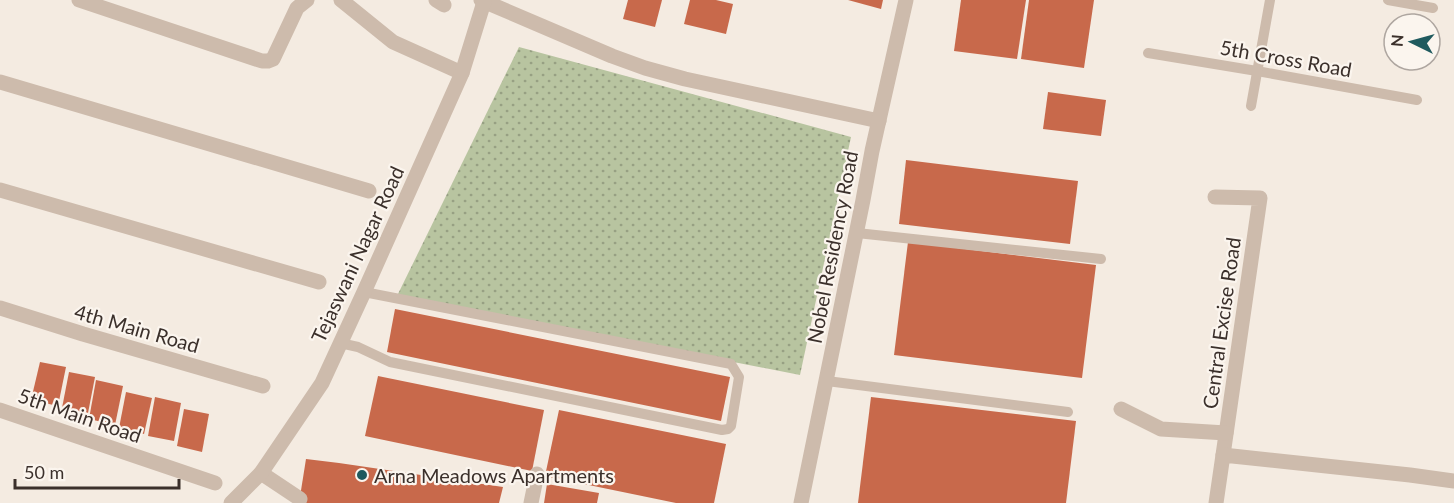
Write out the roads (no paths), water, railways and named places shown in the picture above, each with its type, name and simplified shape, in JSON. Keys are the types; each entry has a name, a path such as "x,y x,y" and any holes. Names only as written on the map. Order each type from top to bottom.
{"street":[{"path":"79,0 262,61 268,61 273,59 297,8 307,0"},
{"path":"341,0 393,42 462,73"},
{"name":"Nobel Residency Road","path":"801,503 872,151 906,0"},
{"path":"482,1 511,6 612,56 645,68 685,79 879,121"},
{"name":"Tejaswani Nagar Road","path":"231,503 261,473 321,382 462,73 482,1"},
{"path":"0,82 369,191"},
{"path":"0,190 319,282"},
{"name":"Central Excise Road","path":"1215,196 1260,198 1216,503"},
{"name":"4th Main Road","path":"0,308 263,386"},
{"path":"1121,409 1161,429 1226,433"},
{"name":"5th Main Road","path":"0,410 215,483"},
{"path":"1223,454 1454,481"},
{"path":"261,473 300,499"},
{"path":"531,503 537,474"}],"lane":[{"path":"1251,106 1269,0"},
{"path":"1388,0 1433,8"},
{"name":"5th Cross Road","path":"1148,53 1417,100"},
{"path":"857,233 1101,259"},
{"path":"340,343 358,347 390,362 722,430 731,426 739,377 731,364 364,292"},
{"path":"826,381 1068,412"}],"place":[{"name":"Arna Meadows Apartments","path":"362,475"}]}
